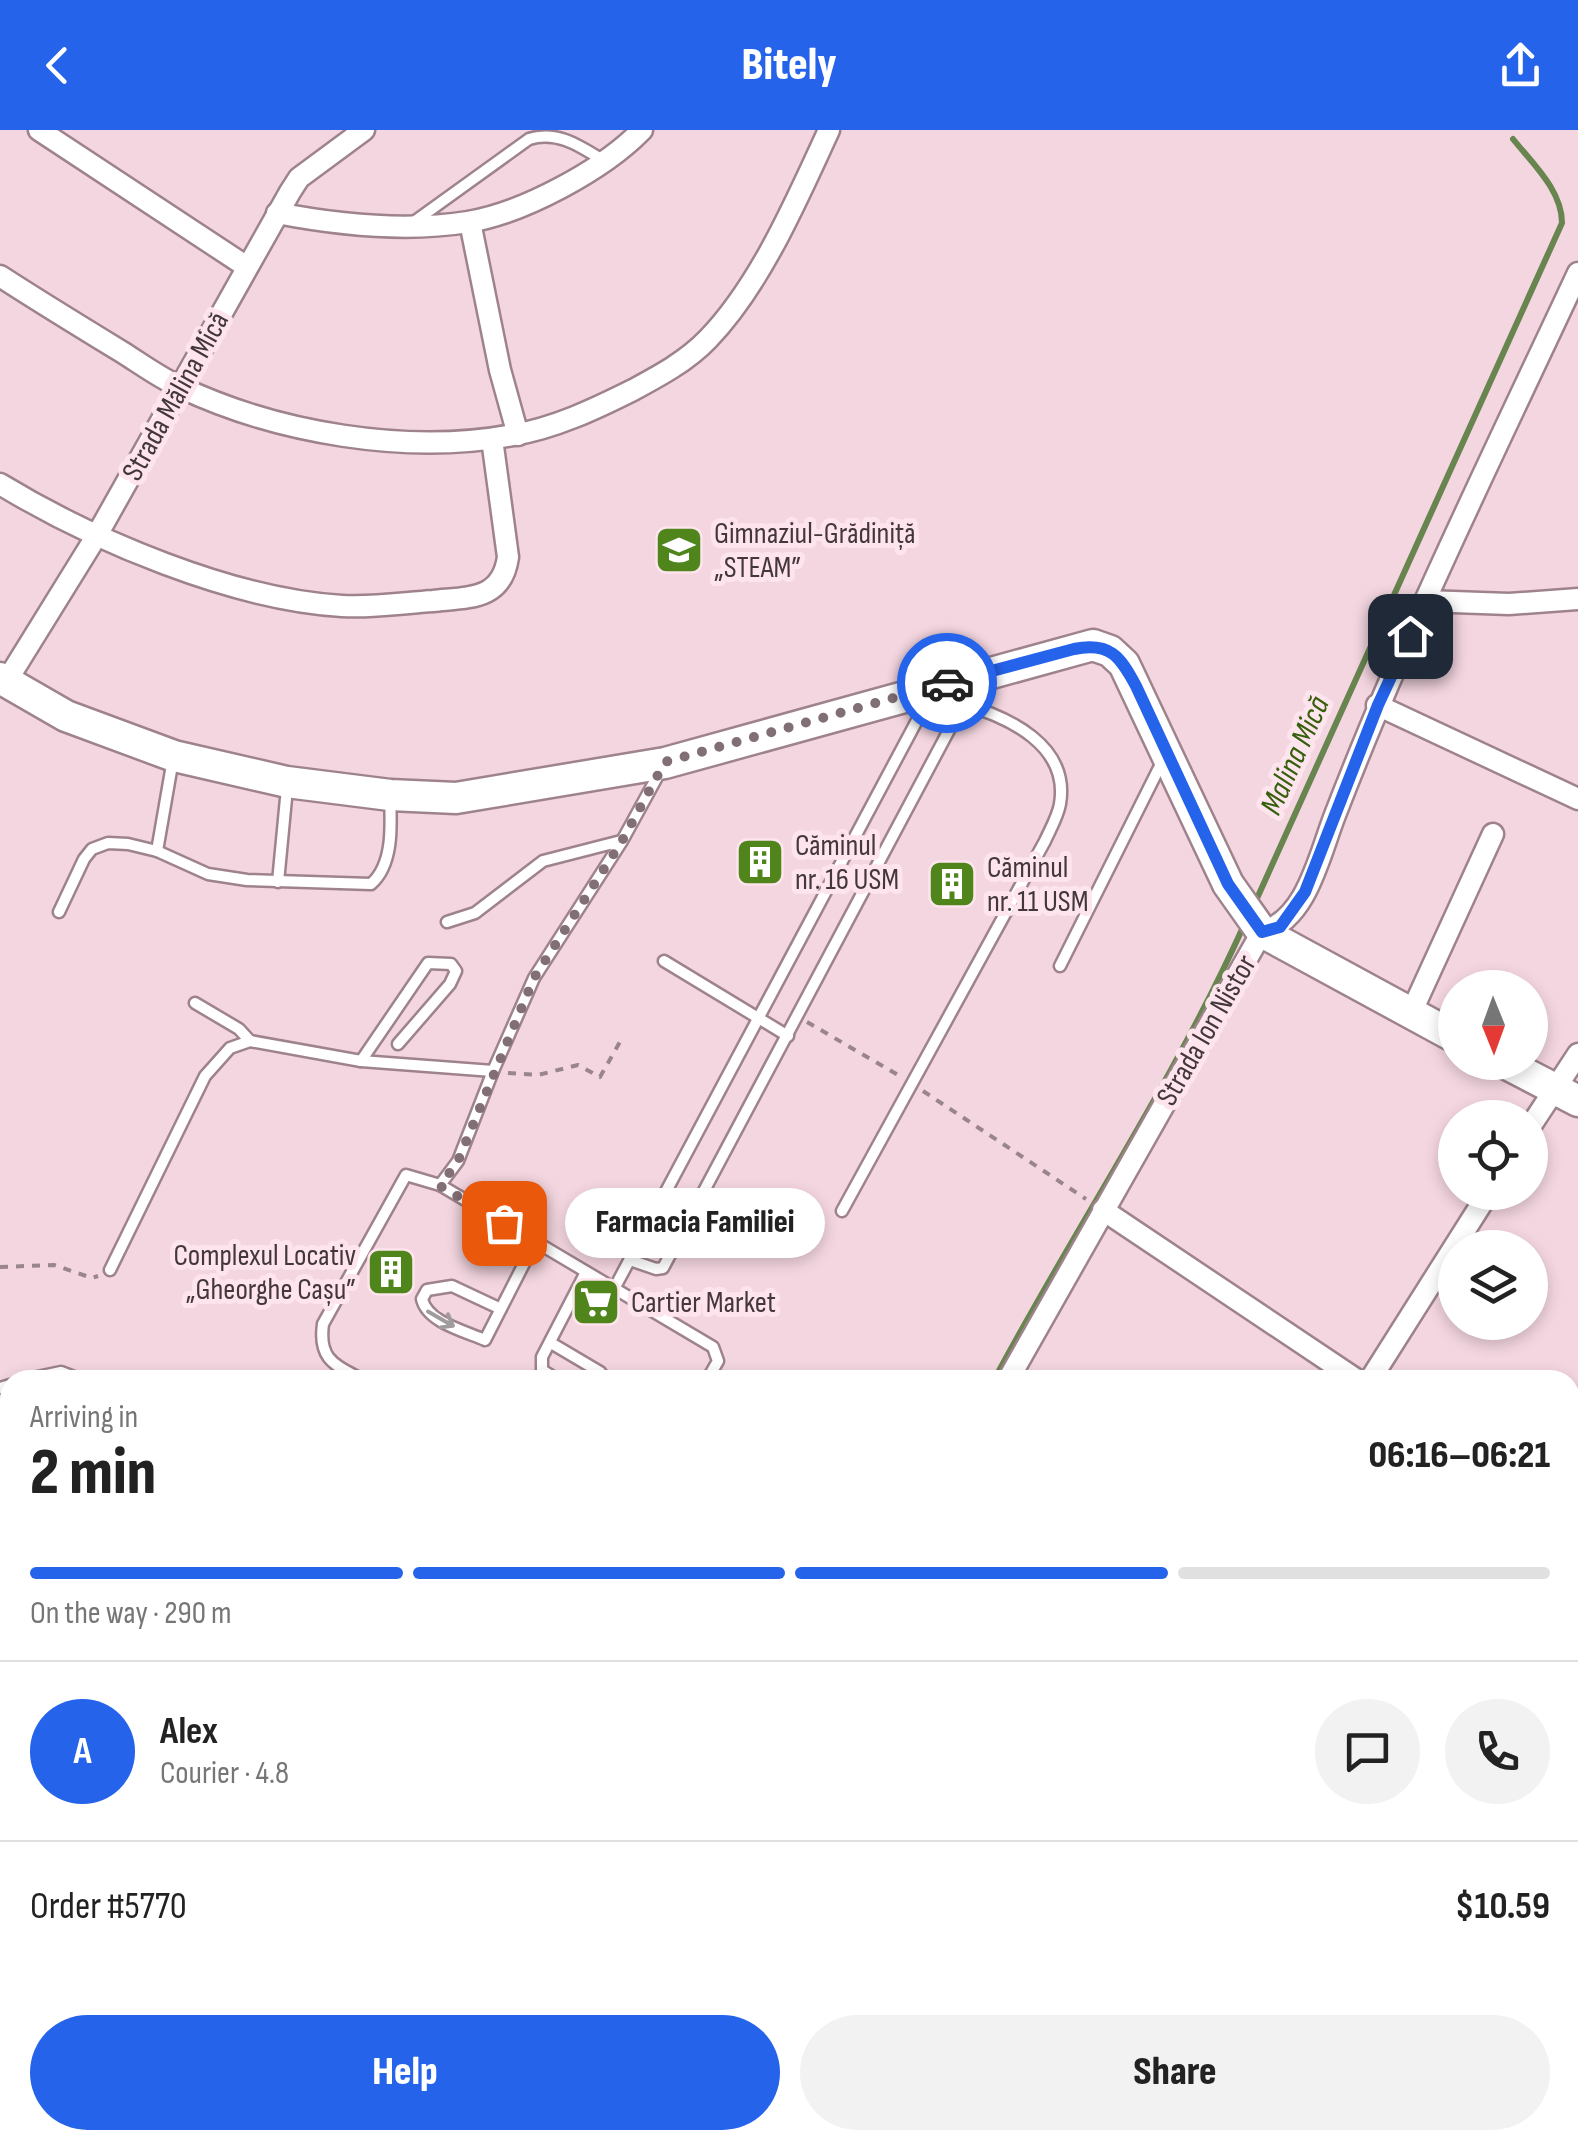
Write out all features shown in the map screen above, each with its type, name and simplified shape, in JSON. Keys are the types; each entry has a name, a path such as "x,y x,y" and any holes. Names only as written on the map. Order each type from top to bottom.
{"street":[{"path":"39,130 247,268"},
{"name":"Strada Mălina Mică","path":"3,680 98,536 299,178 364,130"},
{"path":"277,213 318,221 410,225 470,222 527,202 605,161 642,130"},
{"path":"0,276 180,387 244,411 346,437 432,442 518,435 572,418 620,396 664,373 706,342 759,267 828,130"},
{"path":"470,222 500,370 518,435"},
{"name":"Strada Ion Nistor","path":"1014,1370 1262,932 1280,927 1305,892 1378,705 1578,274"},
{"path":"0,484 69,524 165,564 294,601 375,605 488,593 499,585 508,557 492,439"},
{"path":"1425,601 1509,604 1578,599"},
{"path":"3,680 66,716 174,756 288,782 390,796 456,798 665,762 1093,645 1110,651 1124,664 1228,884 1262,932 1438,1028"},
{"path":"1378,705 1578,798"},
{"path":"1411,1013 1494,834"},
{"path":"1537,1080 1566,1095 1578,1054"},
{"path":"1102,1210 1342,1370"},
{"path":"1376,1370 1477,1210"}],"lane":[{"path":"410,225 528,139 541,134 577,144 605,161"},
{"path":"630,1260 663,1268 978,675"},
{"path":"614,1289 935,686"},
{"path":"842,1210 1045,841 1060,805 1060,781 1053,761 1038,741 1011,720 962,704"},
{"path":"1060,966 1166,752"},
{"path":"157,851 174,756"},
{"path":"440,1186 458,1161 534,978 622,841 665,762"},
{"path":"278,882 288,782"},
{"path":"59,912 84,859 92,849 108,843 157,851 208,874 278,882 365,885 376,881 389,843 390,796"},
{"path":"448,922 476,913 543,861 622,841"},
{"path":"664,961 788,1036"},
{"path":"360,1061 428,963 452,964 456,971 450,984 398,1044"},
{"path":"195,1003 239,1029 250,1041"},
{"path":"110,1270 206,1076 230,1048 250,1041 360,1061 493,1072"},
{"path":"345,1370 332,1363 320,1343 323,1324 406,1175 440,1186 713,1347 718,1360 712,1370"},
{"path":"501,1309 452,1286 428,1290 422,1298 424,1309 438,1319 484,1340 501,1309 536,1242"},
{"path":"542,1370 542,1357 586,1272"},
{"path":"551,1343 597,1370"}],"path":[{"path":"798,1016 912,1082 1102,1210"},
{"path":"493,1072 538,1076 578,1066 600,1076 621,1040"},
{"path":"0,1267 54,1266 92,1278 110,1270"}],"waterway":[{"name":"Malina Mică","path":"1254,905 1562,223 1552,188 1513,139"},
{"name":"Malina Mică","path":"999,1370 1155,1098 1244,925"}],"way so far":[{"path":"504,1223 440,1186 458,1161 534,978 622,841 665,762 947,683"}],"place":[{"name":"Gimnaziul-Grădiniță „STEAM”","path":"679,550"},
{"name":"Căminul nr. 16 USM","path":"760,862"},
{"name":"Căminul nr. 11 USM","path":"952,884"},
{"name":"Farmacia Familiei","path":"504,1223"},
{"name":"Complexul Locativ „Gheorghe Cașu”","path":"391,1272"},
{"name":"Cartier Market","path":"596,1302"}],"route":[{"path":"947,683 1093,645 1110,651 1124,664 1136,686 1228,884 1262,932 1280,927 1305,892 1378,705 1410,636"}]}
